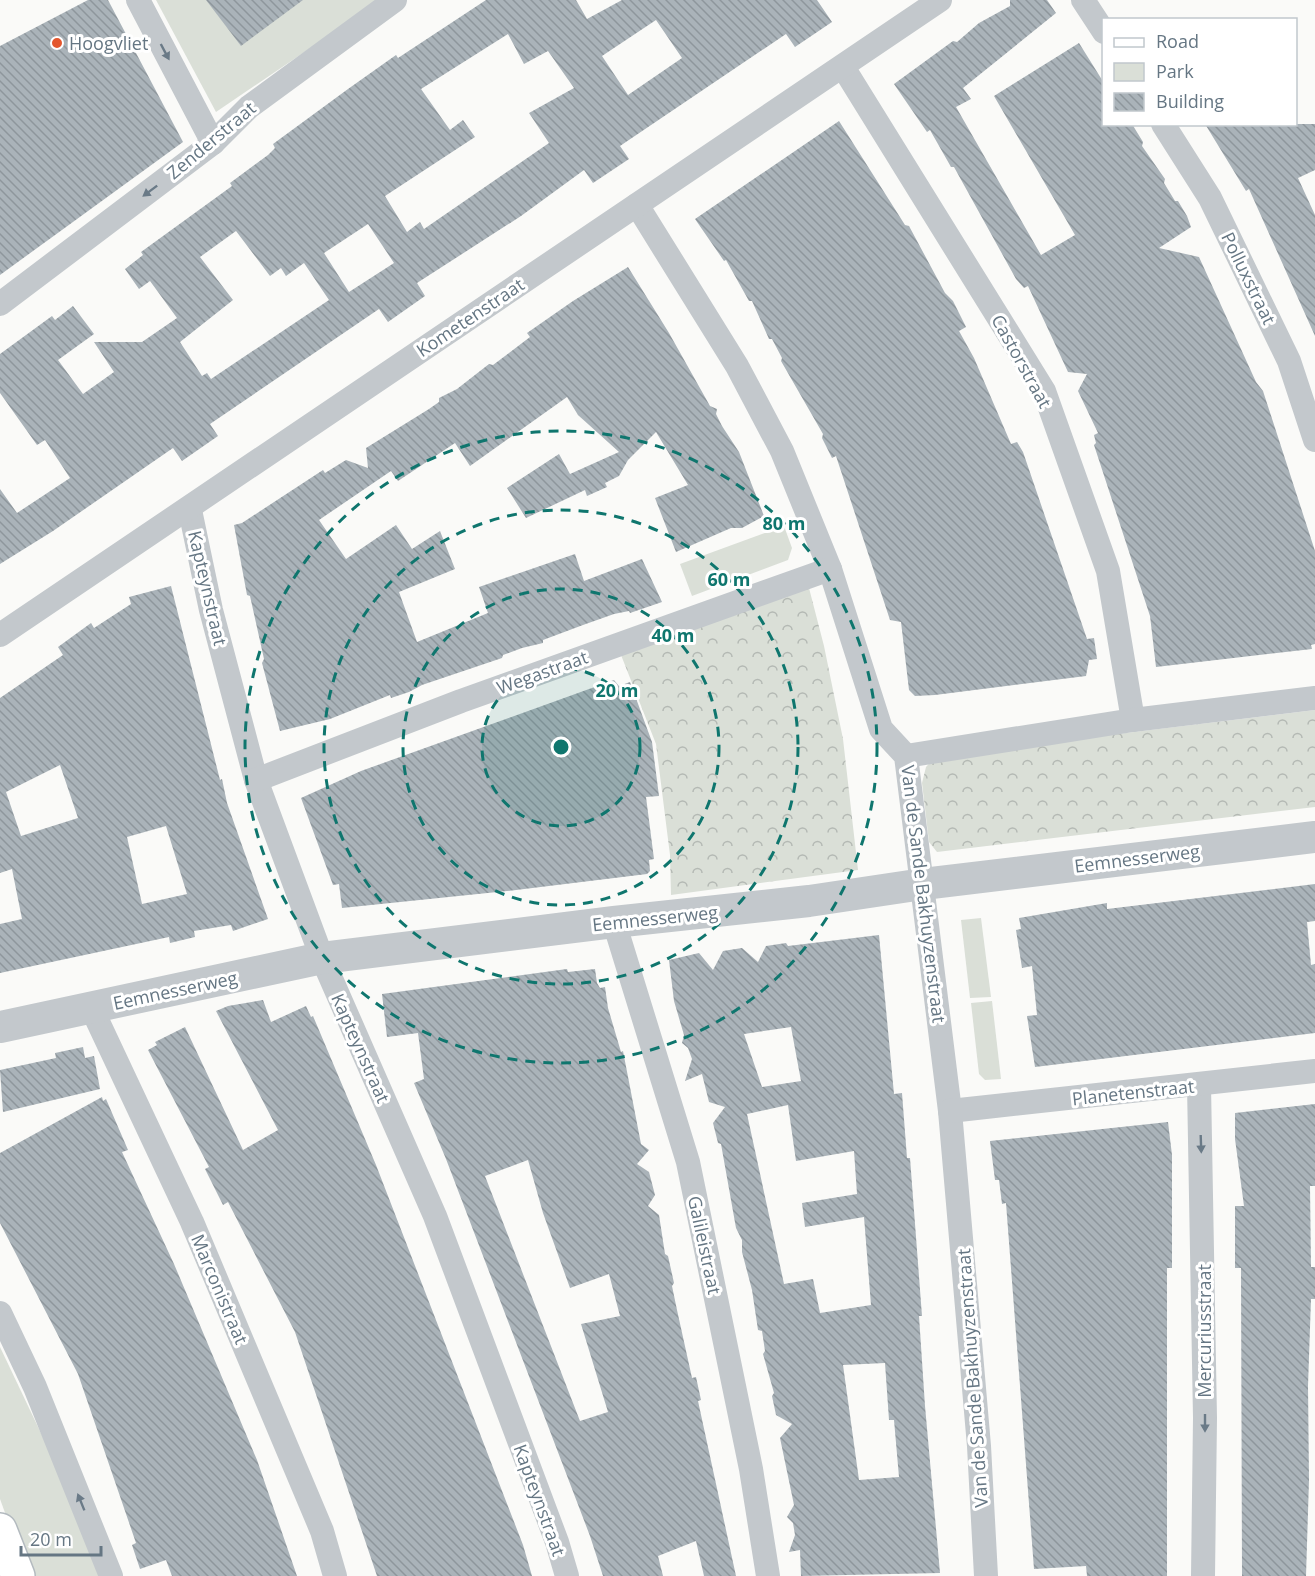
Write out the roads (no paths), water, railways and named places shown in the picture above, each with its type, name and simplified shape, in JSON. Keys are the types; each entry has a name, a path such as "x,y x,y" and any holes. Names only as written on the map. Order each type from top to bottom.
{"main road":[{"path":"0,1530 18,1576"}],"street":[{"path":"138,0 213,143"},
{"name":"Zenderstraat","path":"0,304 213,143 249,107 395,0"},
{"name":"Kometenstraat","path":"0,636 190,510 341,404 940,0"},
{"path":"1083,0 1102,29"},
{"name":"Castorstraat","path":"843,67 1044,391 1108,571 1133,720"},
{"name":"Polluxstraat","path":"1164,126 1210,198 1289,361 1315,440"},
{"name":"Van de Sande Bakhuyzenstraat","path":"637,205 747,385 782,451 830,569 881,729 906,756 950,1111 979,1446 986,1576"},
{"name":"Kapteynstraat","path":"190,510 211,610 256,780 322,958 435,1216 557,1542 567,1576"},
{"name":"Wegastraat","path":"256,780 461,701 830,569"},
{"path":"906,756 1133,720 1315,698"},
{"name":"Eemnesserweg","path":"0,1027 322,958 614,921 809,901 923,884 1315,837"},
{"name":"Galileistraat","path":"614,921 688,1162 751,1469 768,1576"},
{"name":"Marconistraat","path":"91,1007 192,1222 322,1531 335,1576"},
{"name":"Planetenstraat","path":"950,1111 1315,1071"},
{"name":"Mercuriusstraat","path":"1199,1085 1205,1395 1203,1576"},
{"path":"0,1313 35,1387 111,1576"}],"place":[{"name":"Hoogvliet","path":"57,43"}]}
